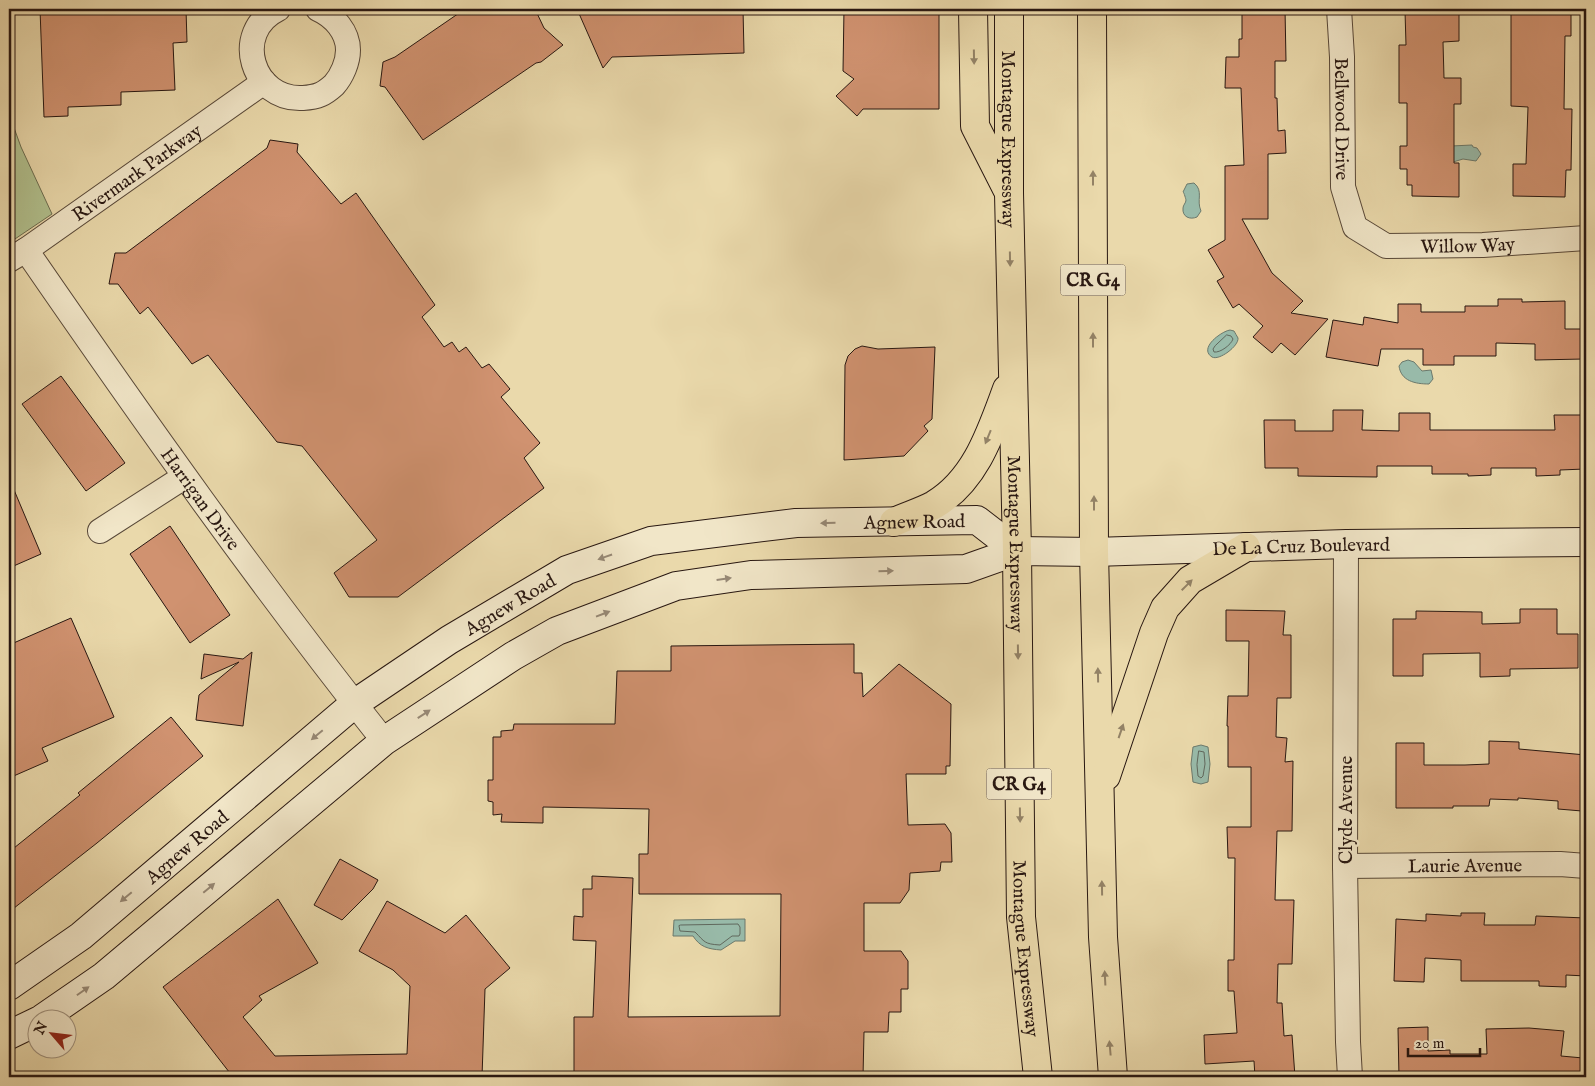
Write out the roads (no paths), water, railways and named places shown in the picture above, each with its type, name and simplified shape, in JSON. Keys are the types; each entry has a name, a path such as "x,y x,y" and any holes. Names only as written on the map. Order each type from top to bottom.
{"highway":[{"path":"973,9 974,126 1009,193"},
{"name":"Montague Expressway","path":"1009,9 1009,193 1017,551 1021,917 1038,1077"},
{"name":"CR G4","path":"1092,9 1094,552 1103,937 1112,1077"},
{"path":"894,522 934,504 961,484 986,444 1012,376"},
{"path":"1100,794 1154,633 1166,608 1190,580 1246,547"}],"main road":[{"name":"Agnew Road","path":"9,986 81,936 354,704 450,640 568,570 651,542 796,523 977,520 1017,551"},
{"name":"De La Cruz Boulevard","path":"1017,551 1094,552 1346,544 1586,542"},
{"path":"58,1008 104,976 384,741 513,656 558,631 676,586 751,575 966,569 1017,551"},
{"path":"9,1035 28,1026"}],"street":[{"path":"273,10 263,20 254,34 252,51 254,68 264,82 278,94 294,99 311,98 325,93 337,81 345,66 348,50 345,34 337,23 318,9"},
{"name":"Bellwood Drive","path":"1339,9 1342,57 1343,188 1355,227"},
{"name":"Rivermark Parkway","path":"17,255 264,82"},
{"name":"Willow Way","path":"1355,227 1386,246 1483,245 1586,238"},
{"name":"Harrigan Drive","path":"17,255 354,704 384,741"},
{"path":"100,531 184,477"},
{"name":"Clyde Avenue","path":"1346,544 1344,866 1350,1077"},
{"name":"Laurie Avenue","path":"1344,866 1560,864 1586,866"}],"water":[{"path":"1472,145 1481,154 1476,161 1463,159 1453,162 1451,146"},
{"path":"1194,183 1199,189 1201,211 1197,217 1192,218 1184,214 1183,207 1186,200 1183,192 1187,184"},
{"path":"1230,330 1234,331 1238,338 1235,345 1224,355 1212,357 1208,353 1209,345 1222,333"},
{"path":"1408,360 1414,362 1422,371 1431,370 1433,379 1429,384 1410,381 1403,375 1399,366 1402,362"},
{"path":"1201,745 1208,747 1210,764 1208,782 1201,784 1193,782 1191,764 1193,747"},
{"path":"745,919 745,941 735,941 721,950 705,947 698,943 693,936 673,936 674,920"}]}
